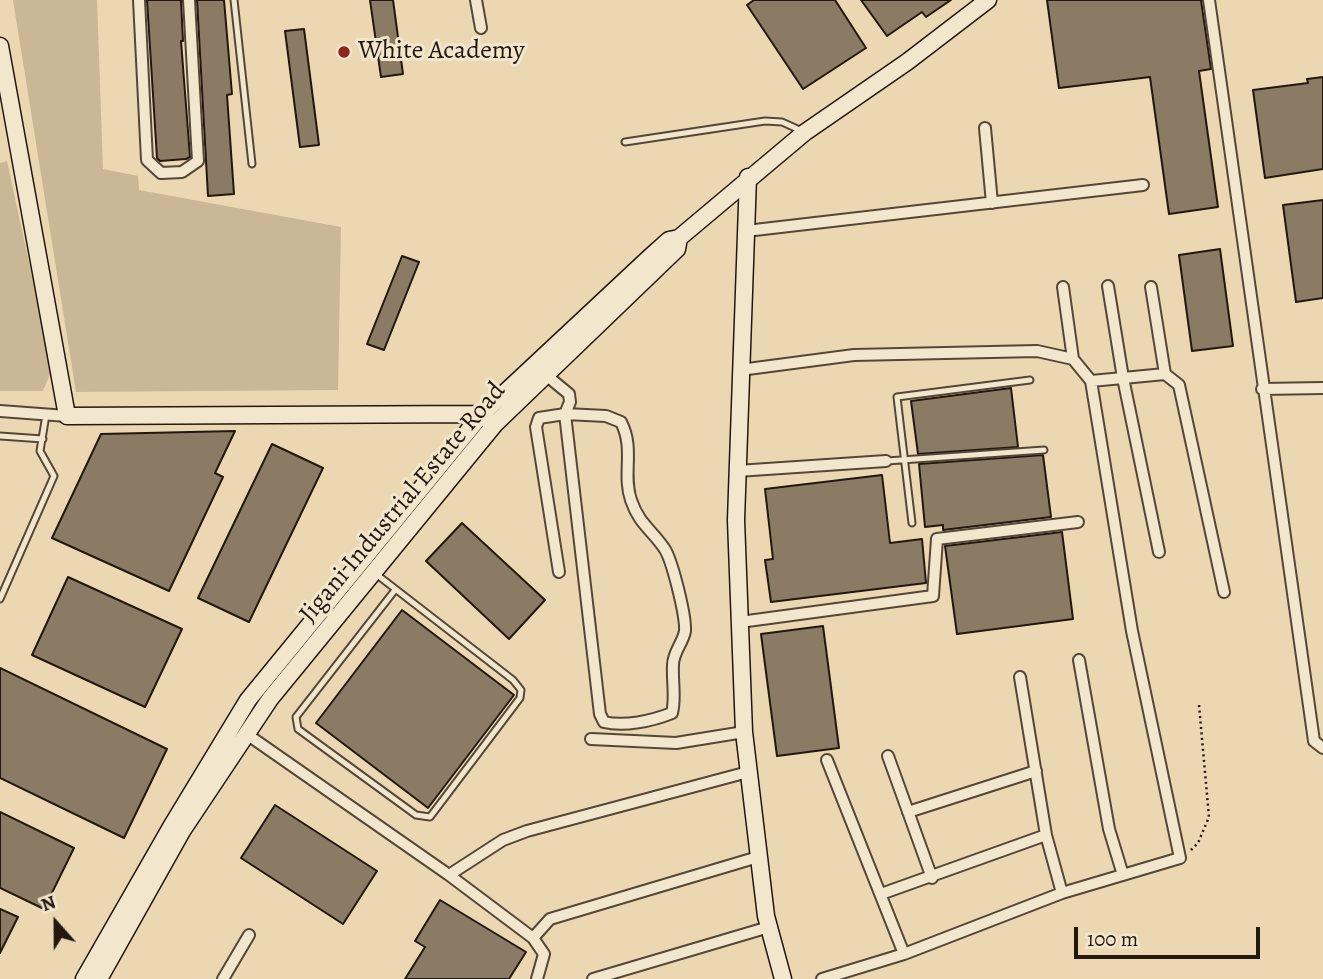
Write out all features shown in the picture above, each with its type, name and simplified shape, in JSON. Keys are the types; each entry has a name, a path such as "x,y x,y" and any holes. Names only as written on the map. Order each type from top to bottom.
{"main road":[{"name":"Jigani Industrial Estate Road","path":"84,979 248,700 488,419 669,240 679,237 804,133 907,62 988,0"},
{"path":"0,46 67,416 488,419"},
{"path":"748,177 736,520 744,732 769,927 783,979"},
{"name":"Jigani Industrial Estate Road","path":"99,979 182,831 270,699 373,572 488,419 546,375 677,249 679,237"}],"street":[{"path":"139,0 147,160 161,173 182,172 198,161 189,0"},
{"path":"476,0 481,28"},
{"path":"1209,0 1262,389 1314,741 1323,748"},
{"path":"985,128 992,203"},
{"path":"746,231 1143,185"},
{"path":"1108,286 1123,378 1159,552"},
{"path":"822,979 904,954 1062,893 1180,858 1132,631 1091,381 1073,359 1063,287"},
{"path":"1151,287 1165,374 1179,385 1224,592"},
{"path":"740,370 854,355 1037,351 1073,359"},
{"path":"1091,381 1165,374"},
{"path":"546,375 569,394 570,402 565,414 600,714 604,722 614,724 658,719 672,713 675,703 673,663 676,648 685,634 684,619 666,549 639,521 629,496 628,436 621,422 606,416 565,414 539,418 536,427 559,572"},
{"path":"1262,389 1323,388"},
{"path":"0,411 67,416"},
{"path":"737,471 887,461"},
{"path":"740,622 933,596 937,539 1078,522"},
{"path":"1079,660 1109,829 1123,875"},
{"path":"1020,677 1046,835 1062,893"},
{"path":"591,739 676,743 744,732"},
{"path":"248,735 449,875 533,938 544,954 537,979"},
{"path":"888,756 932,878"},
{"path":"827,760 904,954"},
{"path":"908,812 1036,771"},
{"path":"449,875 503,840 527,831 748,772"},
{"path":"881,894 932,878 1046,835"},
{"path":"533,938 550,919 758,857"},
{"path":"593,979 769,927"},
{"path":"223,979 249,935"}],"lane":[{"path":"234,0 252,164"},
{"path":"625,142 765,121 782,122 804,133"},
{"path":"912,523 898,396 1030,380"},
{"path":"0,599 54,476 40,451 46,415"},
{"path":"0,436 43,439"},
{"path":"887,461 1044,450"},
{"path":"373,572 513,680 521,690 520,698 430,817 416,814 298,729 296,724 296,717 395,590"}],"path":[{"path":"1180,858 1198,843 1209,817 1199,705"}],"shaded area":[{"path":"13,0 97,0 103,169 138,176 139,190 341,227 338,390 76,392"},
{"path":"7,161 52,369 43,391 0,391 0,163"}],"building":[{"path":"147,0 181,0 181,41 190,157 186,159 160,161 157,158"},
{"path":"197,0 224,0 232,94 227,95 234,194 208,196"},
{"path":"370,0 393,0 403,74 381,77"},
{"path":"754,0 835,0 866,48 803,89 747,5"},
{"path":"861,0 951,0 926,17 922,12 887,36"},
{"path":"1047,0 1201,0 1211,69 1199,71 1218,207 1169,214 1150,77 1059,88"},
{"path":"304,29 319,145 300,147 285,31"},
{"path":"1323,77 1323,169 1265,178 1253,90 1308,83 1307,79"},
{"path":"1323,200 1323,298 1296,302 1283,205"},
{"path":"1220,249 1233,346 1192,351 1179,255"},
{"path":"402,256 419,262 384,350 367,344"},
{"path":"1011,388 1018,447 918,454 911,401"},
{"path":"235,431 215,473 223,477 169,591 52,538 101,434"},
{"path":"272,444 323,468 249,622 198,598"},
{"path":"1043,455 1051,517 943,530 943,525 925,527 919,464"},
{"path":"882,475 890,543 922,539 926,583 771,602 765,560 773,559 765,489"},
{"path":"462,523 545,600 509,639 426,561"},
{"path":"1062,532 1073,619 957,634 945,546"},
{"path":"68,577 182,629 145,707 32,655"},
{"path":"402,610 514,695 428,808 316,723"},
{"path":"823,626 839,748 777,756 761,634"},
{"path":"0,668 167,749 124,838 0,778"},
{"path":"275,805 377,871 343,924 241,858"},
{"path":"0,812 74,848 44,909 0,888"},
{"path":"440,900 526,952 509,979 405,979 425,947 415,941"},
{"path":"0,909 18,917 0,953"}],"place":[{"name":"White Academy","path":"344,52"}]}
